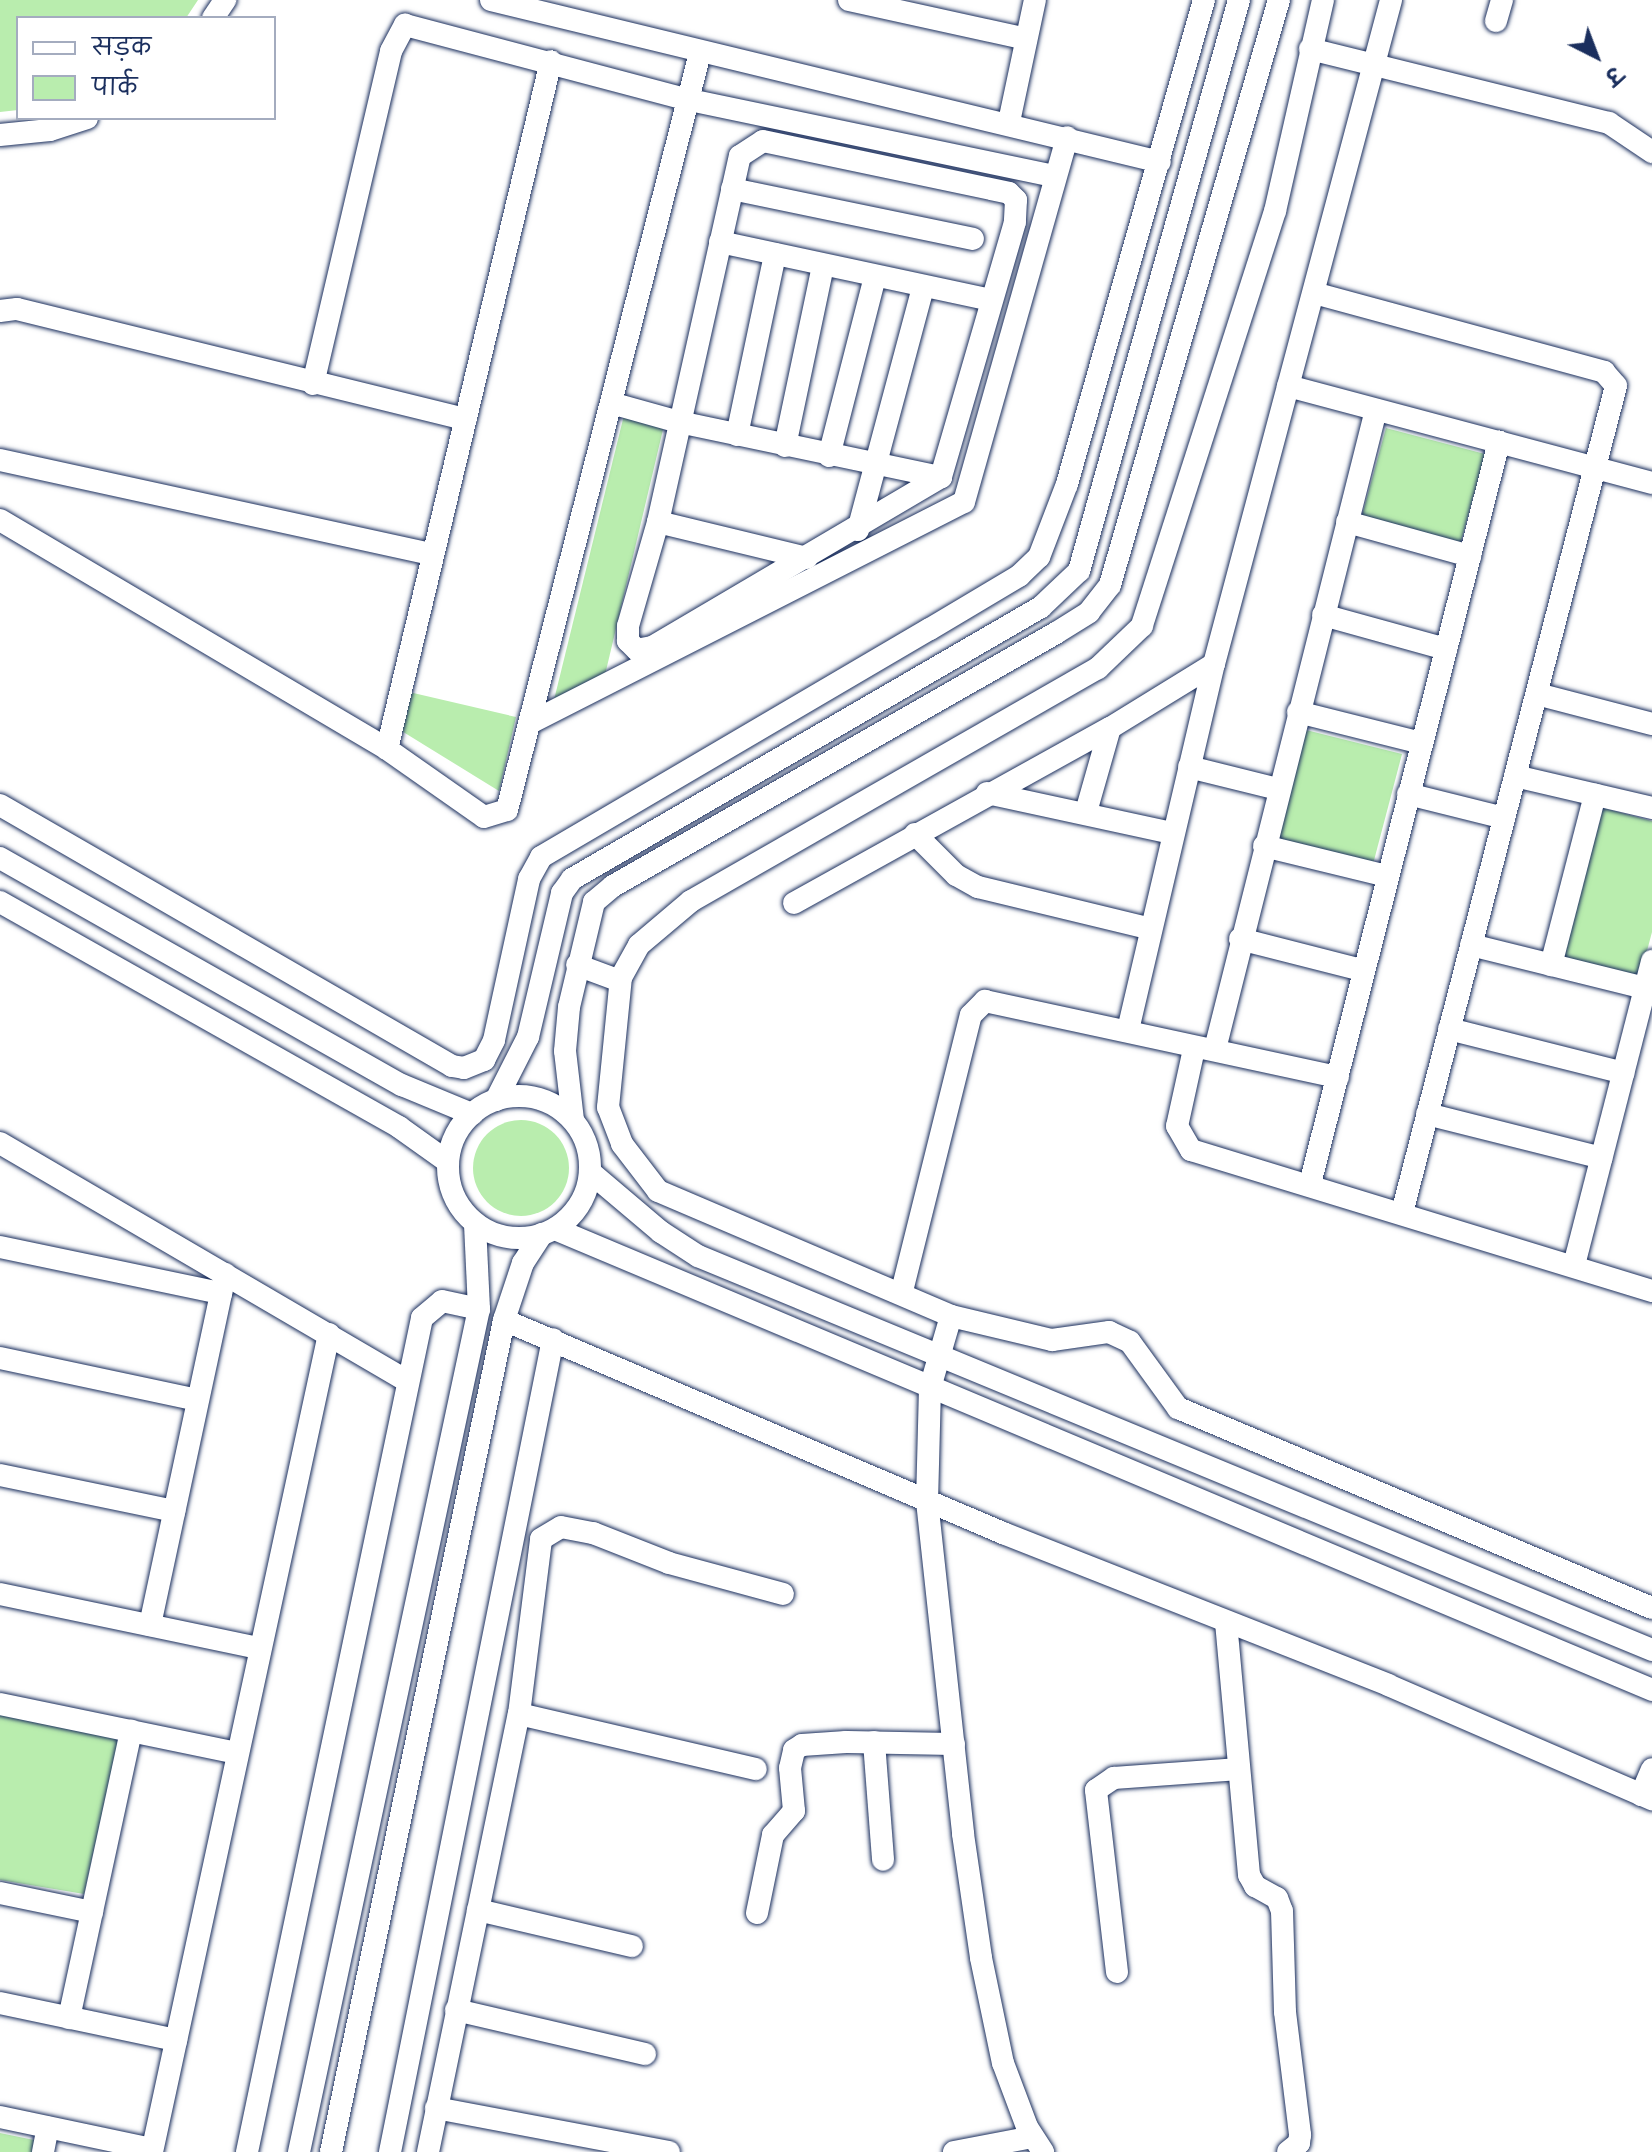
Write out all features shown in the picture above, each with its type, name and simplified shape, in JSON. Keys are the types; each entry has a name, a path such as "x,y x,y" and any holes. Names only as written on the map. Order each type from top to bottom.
{"street":[{"path":"491,0 561,8 700,53 1009,122 1160,162"},
{"path":"849,0 1026,39"},
{"path":"1009,122 1035,0"},
{"path":"0,805 452,1066 475,1066 490,1050 529,879 541,857 955,614 1039,557 1062,498 1204,0"},
{"path":"496,1100 524,1048 562,893 588,866 1041,607 1079,571 1239,0"},
{"path":"331,2152 504,1320 523,1263 548,1232 576,1210 590,1172 587,1144 573,1120 565,1051 577,965 594,902 613,886 1056,633 1089,612 1110,585 1279,0"},
{"path":"1323,0 1275,211 1142,626 1098,668 691,901 639,945 620,981 608,1107 638,1170 658,1191 902,1291 951,1316 1052,1340 1109,1332 1130,1342 1178,1408 1652,1608"},
{"path":"1128,1030 1214,664 1391,0"},
{"path":"313,384 399,30 415,25 685,99 1053,176"},
{"path":"1310,49 1609,123 1652,152"},
{"path":"0,520 387,749 484,817 496,817 507,810 685,99 700,53"},
{"path":"387,749 551,61"},
{"path":"0,135 50,130 81,120"},
{"path":"530,723 964,502 1053,176 1067,137"},
{"path":"763,141 1009,193 1016,200 1015,222 941,477 858,530 652,647 637,650 627,634 658,522 732,189 740,156 763,141"},
{"path":"732,189 973,239"},
{"path":"720,242 990,300"},
{"path":"737,435 775,254"},
{"path":"785,446 823,265"},
{"path":"829,456 875,277"},
{"path":"858,530 879,467 923,288"},
{"path":"1314,293 1604,372 1616,386 1617,397 1402,1213"},
{"path":"0,311 17,309 313,384 466,419"},
{"path":"1288,386 1652,483"},
{"path":"611,403 829,456 941,477"},
{"path":"1376,410 1240,939 1177,1126 1184,1144 1652,1291"},
{"path":"1310,1184 1362,970 1499,442"},
{"path":"0,460 432,554"},
{"path":"658,522 807,558"},
{"path":"1347,522 1470,556"},
{"path":"1323,615 1446,649"},
{"path":"794,903 987,793 1110,728 1214,664"},
{"path":"1537,694 1652,724"},
{"path":"1298,712 1421,743"},
{"path":"1086,812 1110,728"},
{"path":"1189,767 1278,789"},
{"path":"1515,776 1652,808"},
{"path":"987,793 1172,833"},
{"path":"1408,794 1504,818"},
{"path":"1551,965 1595,795"},
{"path":"915,834 956,875 978,887 1151,929"},
{"path":"1264,846 1387,876"},
{"path":"0,858 402,1085 472,1114"},
{"path":"0,902 399,1127 448,1162"},
{"path":"1240,939 1362,970"},
{"path":"1471,945 1645,988"},
{"path":"1574,1265 1652,961"},
{"path":"577,965 620,981"},
{"path":"510,969 543,974"},
{"path":"902,1291 977,1005 994,999 1338,1077"},
{"path":"1449,1029 1624,1073"},
{"path":"299,2152 479,1309 475,1223 452,1190 448,1162 455,1135 472,1114 496,1100 538,1098 573,1120"},
{"path":"1427,1114 1602,1158"},
{"path":"0,1143 223,1283 329,1334 407,1381"},
{"path":"590,1172 661,1232 698,1256 1652,1650"},
{"path":"475,1223 514,1238 548,1232 1330,1551 1652,1690"},
{"path":"0,1247 223,1283"},
{"path":"150,1625 223,1283"},
{"path":"247,2152 422,1318 431,1306 442,1301 479,1309"},
{"path":"951,1316 936,1353 930,1388 927,1501 984,1973 1003,2063 1038,2145 954,2152"},
{"path":"504,1320 927,1501 1646,1797 1652,1769"},
{"path":"0,2117 152,2151 329,1334"},
{"path":"390,2152 553,1339"},
{"path":"0,1358 198,1400"},
{"path":"0,1475 174,1511"},
{"path":"428,2152 519,1714 541,1539 550,1530 593,1533 669,1563 783,1594"},
{"path":"0,1594 259,1648"},
{"path":"1226,1622 1251,1881 1277,1898 1282,1911 1285,2012 1300,2135 1299,2143 1288,2152"},
{"path":"0,1704 237,1753"},
{"path":"519,1714 756,1769"},
{"path":"69,2018 131,1731"},
{"path":"757,1913 773,1835 794,1811 790,1755 802,1745 874,1742 954,1744"},
{"path":"874,1742 883,1860"},
{"path":"1117,1972 1096,1790 1114,1778 1239,1769"},
{"path":"0,1893 92,1912"},
{"path":"478,1910 632,1946"},
{"path":"0,2003 176,2040"},
{"path":"456,2010 645,2054"},
{"path":"436,2108 669,2152"},
{"path":"43,2152 48,2127"}],"green space":[{"path":"0,0 198,0 187,16 16,16 16,110 0,112"},
{"path":"625,411 665,421 605,675 553,704"},
{"path":"1386,428 1485,454 1460,545 1361,519"},
{"path":"409,692 516,717 499,791 400,730"},
{"path":"1306,730 1402,754 1372,868 1276,843"},
{"path":"1603,808 1652,821 1652,932 1639,981 1562,961"},
{"path":"521,1120 539,1123 555,1134 566,1150 569,1168 566,1186 555,1202 539,1213 521,1216 503,1213 487,1202 476,1186 473,1168 476,1150 487,1134 503,1123"},
{"path":"0,1713 119,1739 84,1894 0,1880"},
{"path":"0,2133 34,2140 32,2152 0,2152"}]}
